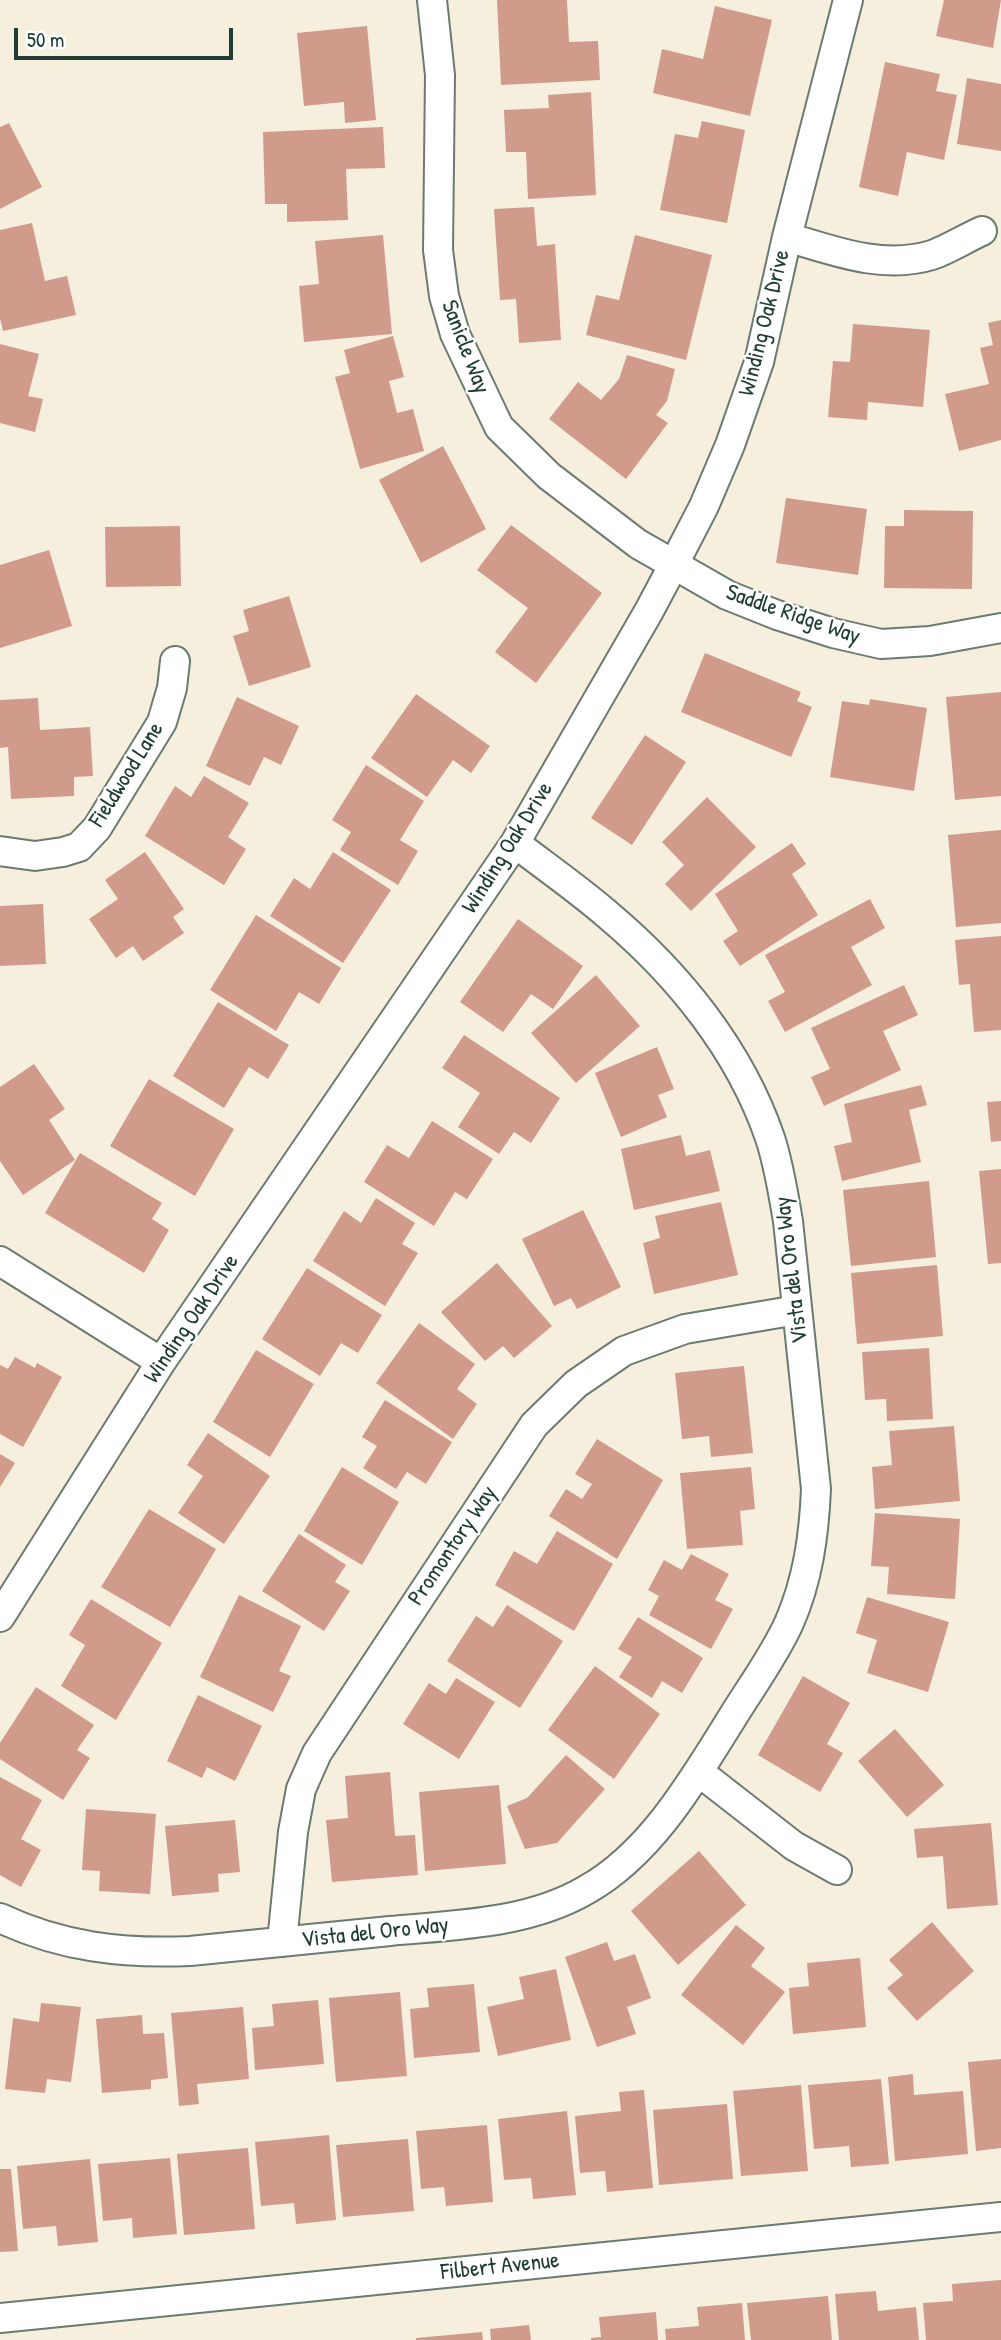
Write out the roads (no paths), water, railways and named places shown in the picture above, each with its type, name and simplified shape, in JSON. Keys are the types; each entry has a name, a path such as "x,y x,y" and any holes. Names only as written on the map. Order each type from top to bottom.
{"street":[{"name":"Sanicle Way","path":"432,0 440,75 438,250 444,296 455,334 499,427 549,476 638,544 674,564"},
{"name":"Winding Oak Drive","path":"0,1617 161,1362 515,843 674,564 704,506 730,445 759,362 787,237 848,0"},
{"path":"787,237 851,256 895,261 932,254 982,231"},
{"name":"Saddle Ridge Way","path":"674,564 727,595 776,615 833,634 881,644 930,641 1001,628"},
{"name":"Fieldwood Lane","path":"0,851 35,856 63,852 79,847 97,828 162,722 172,688 174,661"},
{"name":"Vista del Oro Way","path":"0,1918 33,1933 83,1945 143,1953 487,1922 548,1907 586,1890 618,1867 672,1810 699,1772 789,1625 807,1571 816,1489 781,1182 770,1138 740,1071 715,1030 682,988 646,949 607,914 515,843"},
{"path":"0,1261 161,1362"},
{"name":"Promontory Way","path":"282,1942 295,1821 301,1789 317,1753 534,1425 576,1384 624,1351 685,1329 797,1310"},
{"path":"699,1772 794,1846 837,1870"},
{"name":"Filbert Avenue","path":"0,2318 1001,2217"}]}
